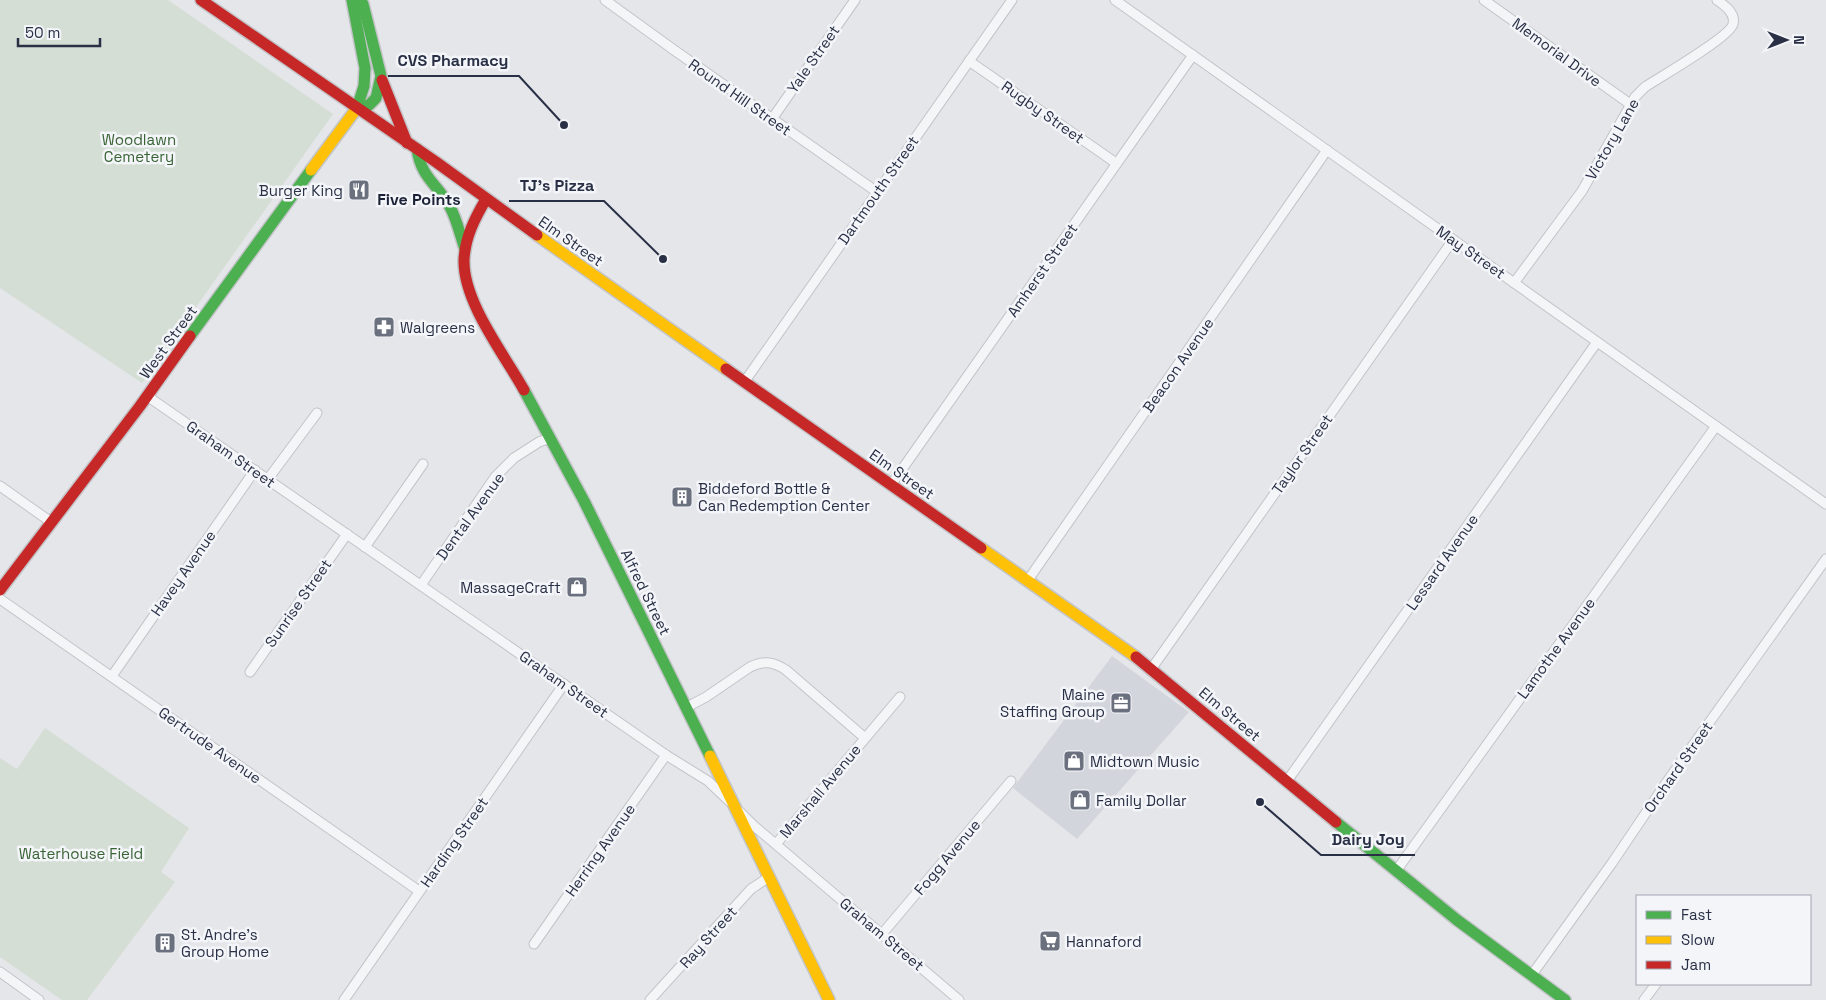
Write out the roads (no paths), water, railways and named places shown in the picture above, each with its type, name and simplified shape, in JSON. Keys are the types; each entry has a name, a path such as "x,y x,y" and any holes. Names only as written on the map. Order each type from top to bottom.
{"main road":[{"name":"Elm Street","path":"201,0 412,146 1152,668 1465,927 1531,976 1552,996 1566,1000"},
{"path":"352,0 365,68 364,86 357,108"},
{"path":"360,0 363,4 380,76 421,170 450,206 465,249"},
{"path":"357,108 370,105 375,101 380,87 380,76"},
{"name":"West Street","path":"0,590 147,396 357,108"},
{"name":"Alfred Street","path":"486,199 472,225 465,249 466,278 476,306 583,500 687,707 829,1000"}],"street":[{"name":"Round Hill Street","path":"605,0 877,192"},
{"name":"Yale Street","path":"772,118 855,0"},
{"name":"Dartmouth Street","path":"745,380 1012,0"},
{"name":"May Street","path":"1115,0 1826,504"},
{"name":"Memorial Drive","path":"1484,0 1630,104"},
{"name":"Victory Lane","path":"1514,283 1582,191 1630,104 1645,87 1726,34 1732,27 1734,21 1731,12 1717,0"},
{"name":"Amherst Street","path":"891,484 1193,55"},
{"name":"Rugby Street","path":"969,61 1116,163"},
{"name":"Beacon Avenue","path":"1028,580 1327,150"},
{"name":"Taylor Street","path":"1152,668 1453,240"},
{"name":"Lessard Avenue","path":"1287,781 1597,342"},
{"name":"Graham Street","path":"147,396 666,755 708,781 753,825 959,1000"},
{"path":"268,479 317,413"},
{"name":"Lamothe Avenue","path":"1396,871 1716,426"},
{"name":"Dental Avenue","path":"421,585 495,477 514,458 539,442 550,438"},
{"path":"365,546 423,464"},
{"name":"Havey Avenue","path":"112,676 255,470"},
{"path":"0,486 52,522"},
{"name":"Sunrise Street","path":"250,672 347,534"},
{"name":"Orchard Street","path":"1531,976 1612,863 1677,767 1826,559"},
{"name":"Gertrude Avenue","path":"0,599 419,891"},
{"name":"Marshall Avenue","path":"687,707 750,667 768,662 774,663 786,670 865,738"},
{"name":"Harding Street","path":"344,1000 564,684"},
{"name":"Marshall Avenue","path":"776,844 900,697"},
{"name":"Herring Avenue","path":"534,944 666,755"},
{"name":"Fogg Avenue","path":"882,934 1011,781"},
{"name":"Ray Street","path":"650,1000 751,889 769,877"},
{"path":"0,972 40,1000"},
{"path":"1644,1000 1655,985"}],"place":[{"name":"CVS Pharmacy","path":"564,125"},
{"name":"Burger King","path":"359,190"},
{"name":"TJ's Pizza","path":"663,259"},
{"name":"Walgreens","path":"384,327"},
{"name":"Biddeford Bottle & Can Redemption Center","path":"682,497"},
{"name":"MassageCraft","path":"577,587"},
{"name":"Maine Staffing Group","path":"1121,703"},
{"name":"Midtown Music","path":"1074,761"},
{"name":"Family Dollar","path":"1080,800"},
{"name":"Dairy Joy","path":"1260,802"},
{"name":"Hannaford","path":"1050,941"},
{"name":"St. Andre's Group Home","path":"165,943"}],"district":[{"name":"Five Points","path":"419,199"}],"park label":[{"name":"Woodlawn Cemetery","path":"139,148"},
{"name":"Waterhouse Field","path":"81,853"}]}
